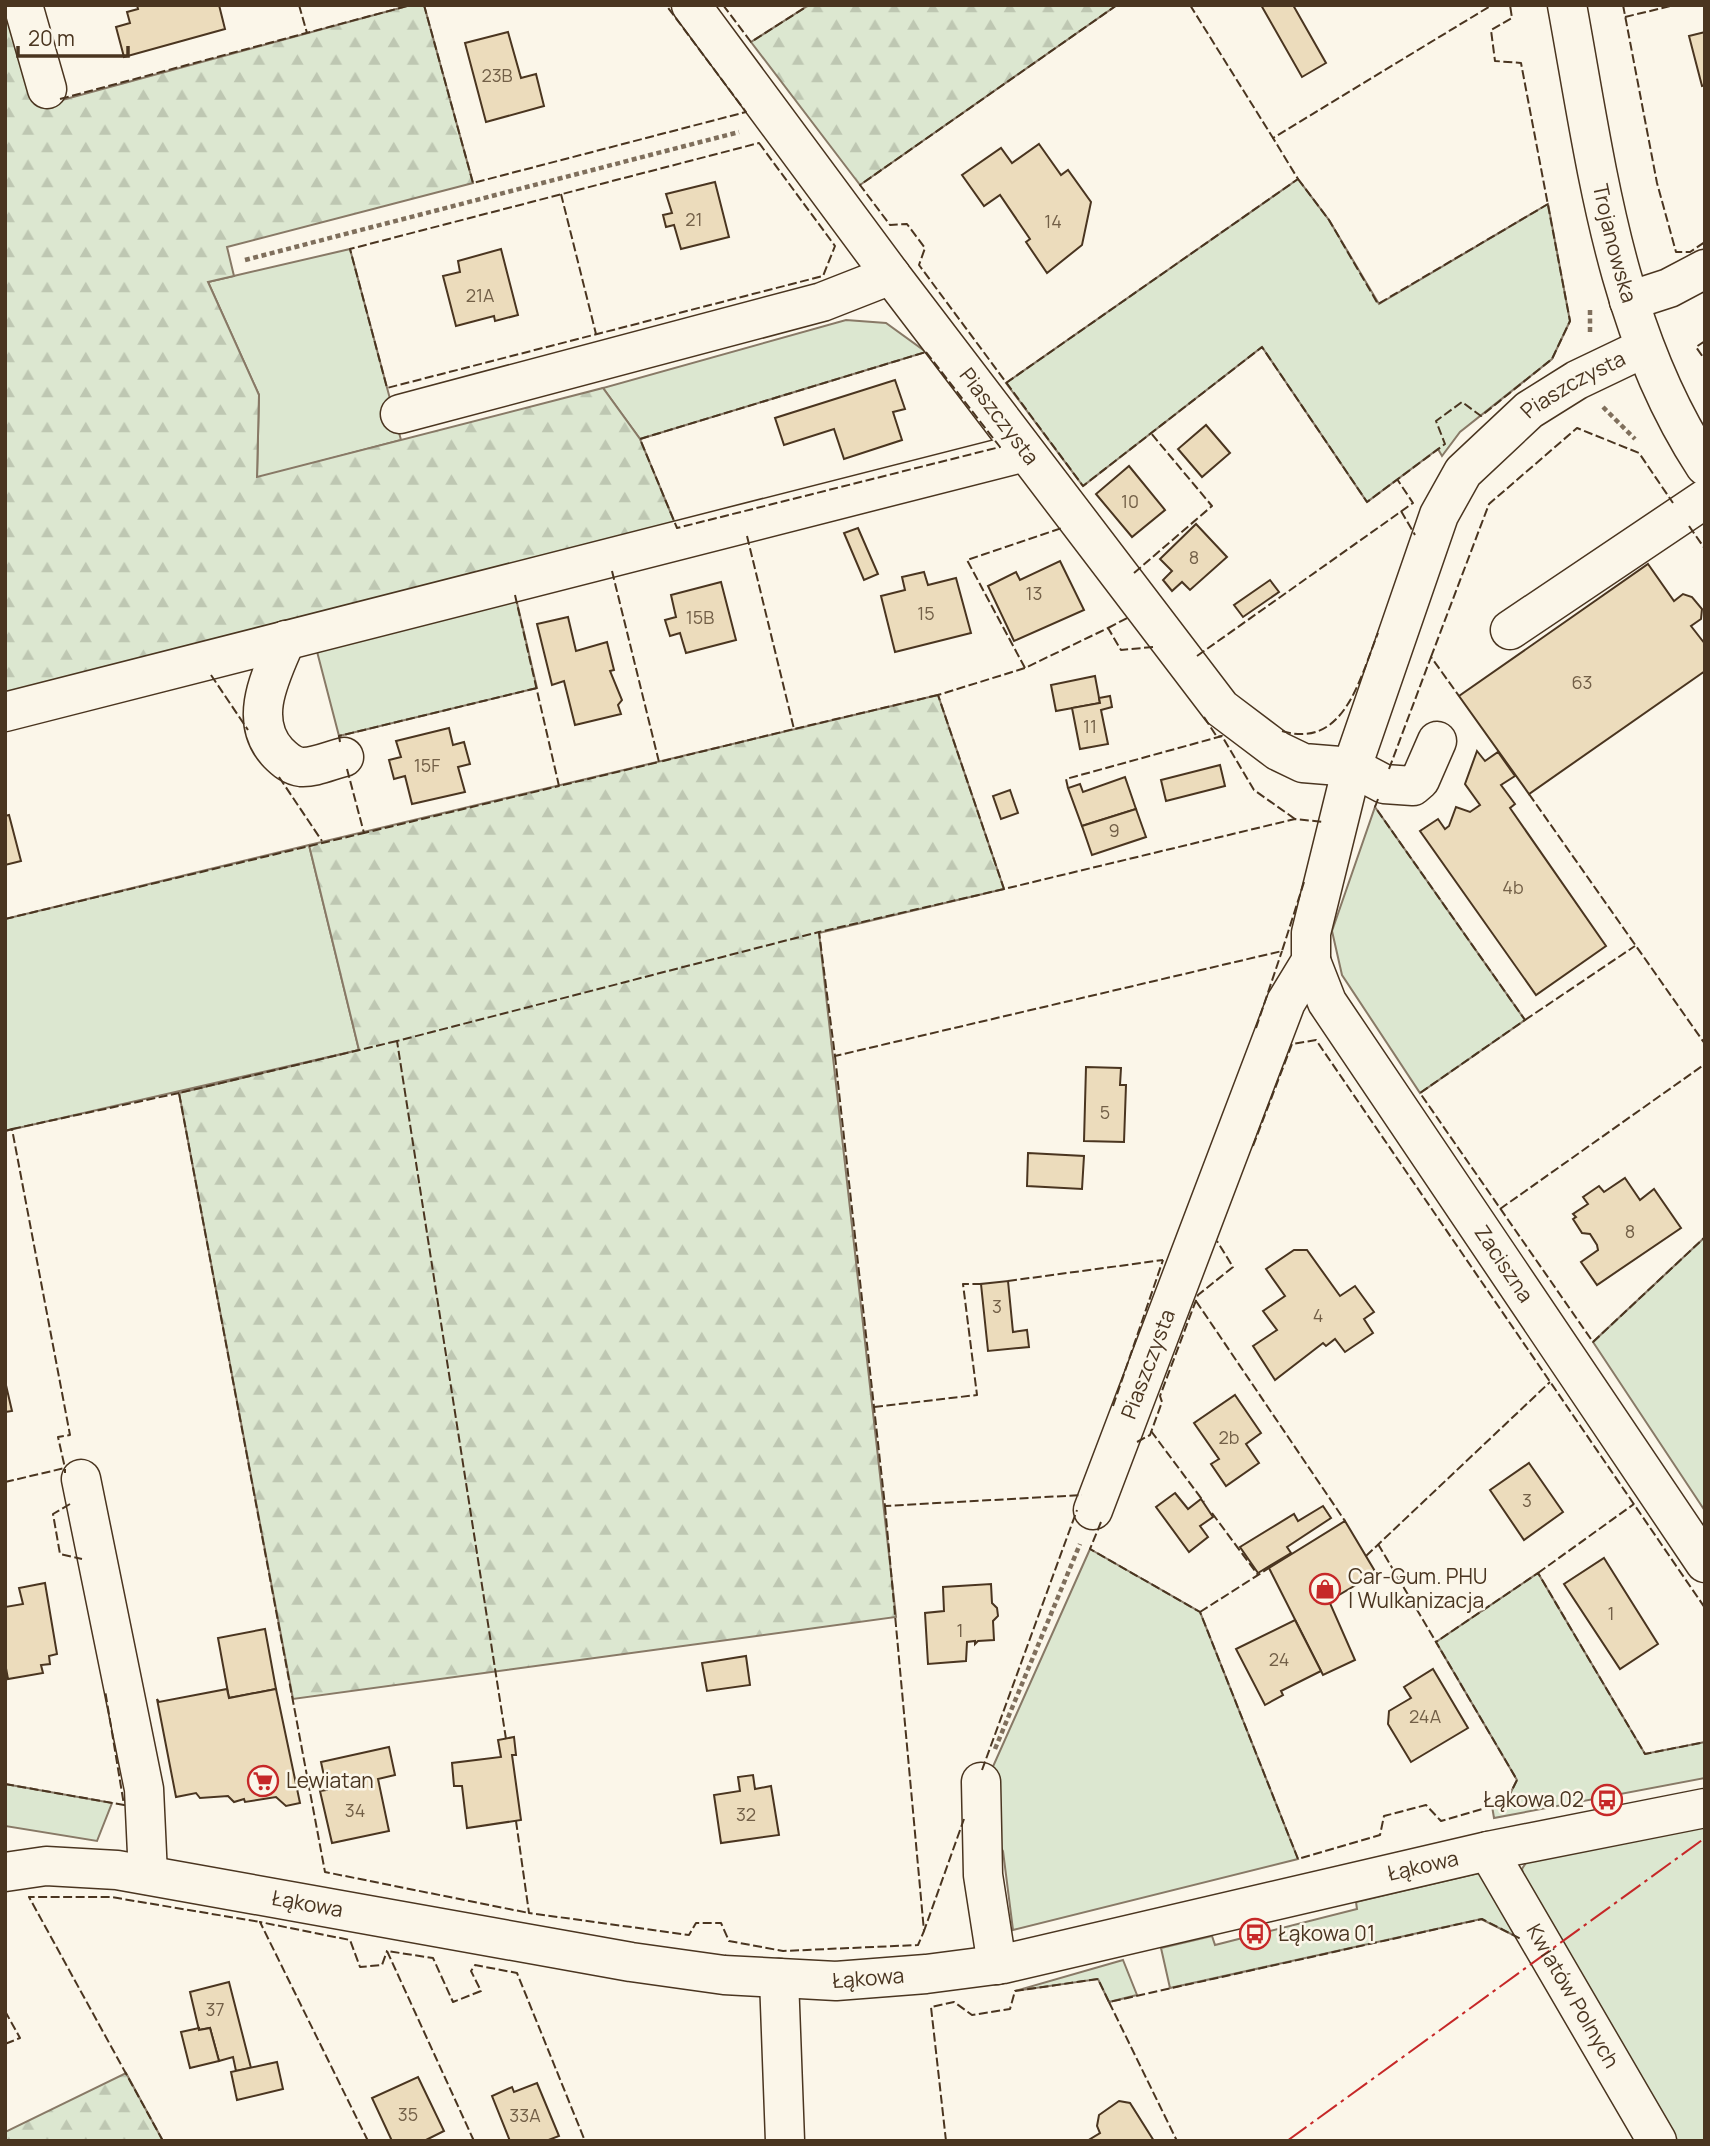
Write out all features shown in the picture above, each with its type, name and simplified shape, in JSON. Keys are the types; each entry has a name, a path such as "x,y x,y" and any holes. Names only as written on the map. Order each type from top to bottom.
{"street":[{"path":"23,5 47,89"},
{"name":"Piaszczysta","path":"691,5 891,275 1221,708 1278,751 1303,763 1352,767"},
{"name":"Trojanowska","path":"1567,5 1602,196 1629,301 1644,348 1684,434 1705,466"},
{"path":"1629,301 1669,288 1705,269"},
{"path":"400,414 822,302 891,275"},
{"name":"Piaszczysta","path":"1093,1510 1286,1002 1311,961 1311,933 1352,767 1439,515 1463,472 1530,410 1577,380 1644,348"},
{"path":"5,712 1025,452"},
{"path":"1510,630 1705,499"},
{"path":"286,640 267,684 262,711 272,747 292,765 303,767 344,757"},
{"path":"1352,767 1384,784 1413,786 1420,780 1437,741"},
{"name":"Zaciszna","path":"1311,961 1327,1002 1705,1563"},
{"path":"81,1479 144,1789 148,1875"},
{"path":"981,1782 983,1875 997,1965"},
{"name":"Łąkowa","path":"11,1863 148,1875 631,1962 724,1975 836,1981 997,1965 1488,1851 1705,1808"},
{"name":"Kwiatów Polnych","path":"1488,1851 1657,2141"},
{"path":"779,1978 785,2141"}],"path":[{"path":"245,260 739,132 775,117"},
{"path":"981,1782 1093,1510"}],"green space":[{"path":"5,5 40,106 411,5 424,5 473,183 227,247 234,276 208,282 259,395 257,477 603,388 640,439 677,528 5,705"},
{"path":"809,5 1117,5 860,185 751,42"},
{"path":"1298,179 1329,220 1379,304 1548,204 1570,321 1552,359 1460,432 1442,456 1438,449 1367,502 1262,347 1083,486 1006,383"},
{"path":"350,249 401,440 257,478 259,395 208,282"},
{"path":"846,320 886,323 926,352 640,439 603,388"},
{"path":"514,590 537,688 339,736 314,640"},
{"path":"938,695 1004,889 819,933 896,1617 293,1699 179,1093 359,1050 309,845"},
{"path":"1375,807 1525,1020 1420,1093 1342,975 1332,931"},
{"path":"309,845 359,1050 5,1131 5,919"},
{"path":"1705,1237 1705,1511 1593,1342"},
{"path":"1090,1549 1200,1612 1298,1859 1013,1930 1003,1851 987,1826 987,1780"},
{"path":"1538,1573 1645,1754 1705,1742 1705,1778 1494,1818 1492,1806 1506,1802 1517,1780 1436,1642"},
{"path":"5,1784 112,1803 97,1841 5,1826"},
{"path":"1705,1827 1705,2141 1677,2141 1526,1887 1522,1869 1529,1858"},
{"path":"1479,1873 1523,1940 1481,1919 1170,1988 1161,1948 1212,1936 1215,1945 1357,1909 1356,1902"},
{"path":"1123,1960 1137,1995 1109,2002 1098,1979 1015,1991"},
{"path":"126,2073 163,2141 5,2141 5,2132"}],"building":[{"path":"137,5 219,5 225,29 124,57 116,27 130,23 127,12 138,9"},
{"path":"1261,5 1293,5 1326,63 1302,77"},
{"path":"508,32 521,78 536,74 544,106 486,122 465,43"},
{"path":"1705,32 1705,85 1702,86 1689,36"},
{"path":"1039,144 1061,175 1068,170 1091,202 1082,245 1047,273 1026,242 1030,239 1000,195 984,206 962,175 1001,148 1012,163"},
{"path":"715,182 729,237 681,249 674,225 666,227 663,215 672,213 666,194"},
{"path":"501,249 518,315 495,321 494,316 456,326 443,276 460,272 458,261"},
{"path":"895,380 905,409 893,412 902,440 844,459 834,429 784,445 775,418"},
{"path":"1206,425 1230,453 1202,477 1178,449"},
{"path":"1129,466 1165,510 1132,537 1096,494"},
{"path":"1196,524 1227,557 1190,590 1182,582 1172,591 1163,580 1172,571 1160,559"},
{"path":"858,528 878,574 864,580 844,533"},
{"path":"1060,561 1084,610 1014,641 988,586 1016,572 1020,580"},
{"path":"1648,564 1674,601 1683,594 1692,597 1702,609 1701,619 1691,626 1705,644 1705,671 1529,794 1459,696"},
{"path":"924,572 928,585 956,578 971,633 895,652 881,596 905,590 902,577"},
{"path":"1270,580 1279,592 1243,617 1234,605"},
{"path":"721,582 736,640 686,653 680,633 670,636 665,620 676,617 671,595"},
{"path":"568,617 576,651 607,642 614,670 610,671 622,700 618,705 621,714 575,725 564,681 552,685 537,624"},
{"path":"1095,676 1100,703 1056,711 1051,685"},
{"path":"1110,696 1112,707 1101,710 1108,744 1080,749 1072,708 1100,703 1099,698"},
{"path":"449,728 453,745 464,742 470,764 458,767 465,792 412,804 405,776 394,779 389,760 401,757 396,741"},
{"path":"1477,751 1485,761 1498,752 1515,776 1501,785 1515,804 1510,808 1606,946 1536,995 1420,831 1438,819 1445,829 1449,826 1456,807 1470,812 1480,805 1465,784"},
{"path":"1220,765 1225,786 1166,801 1161,780"},
{"path":"1125,777 1136,809 1082,826 1068,788 1080,784 1083,792"},
{"path":"1010,790 1018,813 1001,819 993,796"},
{"path":"1136,809 1146,837 1092,855 1082,826"},
{"path":"9,815 21,861 5,865 5,816"},
{"path":"1086,1067 1121,1068 1120,1085 1126,1085 1124,1142 1084,1141"},
{"path":"1028,1153 1084,1156 1082,1189 1027,1186"},
{"path":"1625,1178 1640,1200 1654,1189 1681,1228 1597,1285 1581,1262 1598,1250 1597,1245 1590,1234 1582,1233 1573,1219 1576,1217 1573,1214 1588,1204 1583,1197 1599,1186 1604,1192"},
{"path":"1294,1250 1307,1250 1340,1296 1355,1286 1374,1312 1364,1319 1373,1333 1345,1352 1335,1339 1326,1346 1323,1343 1275,1380 1253,1346 1277,1330 1263,1311 1285,1296 1266,1269"},
{"path":"1008,1281 1013,1332 1027,1330 1029,1347 988,1351 981,1284"},
{"path":"5,1381 12,1411 5,1412"},
{"path":"1235,1395 1261,1433 1246,1444 1259,1463 1226,1486 1211,1464 1219,1459 1194,1423"},
{"path":"1529,1463 1563,1512 1524,1540 1490,1490"},
{"path":"1175,1493 1188,1509 1201,1499 1213,1517 1200,1526 1208,1537 1189,1552 1156,1507"},
{"path":"1323,1506 1331,1518 1287,1547 1291,1553 1258,1573 1240,1547 1294,1514 1298,1521"},
{"path":"1345,1521 1376,1573 1329,1601 1355,1660 1323,1675 1269,1568"},
{"path":"1604,1558 1658,1644 1620,1669 1564,1584"},
{"path":"45,1583 57,1654 49,1656 50,1664 41,1665 43,1673 8,1679 5,1663 5,1607 23,1604 19,1588"},
{"path":"991,1584 992,1603 997,1608 998,1616 993,1621 994,1640 978,1641 975,1644 975,1641 967,1642 966,1661 928,1664 925,1613 944,1611 943,1587"},
{"path":"1295,1620 1321,1671 1281,1691 1283,1695 1265,1705 1236,1649"},
{"path":"265,1629 276,1689 229,1698 218,1638"},
{"path":"746,1656 750,1685 707,1691 702,1663"},
{"path":"1433,1669 1468,1728 1411,1762 1388,1724 1389,1711 1411,1698 1404,1687"},
{"path":"227,1689 229,1698 276,1689 300,1803 286,1806 276,1797 234,1802 228,1796 200,1798 196,1793 176,1797 157,1699 159,1702"},
{"path":"514,1737 516,1755 512,1755 521,1820 467,1828 462,1786 454,1786 452,1763 501,1757 498,1740"},
{"path":"389,1747 395,1775 378,1779 389,1831 332,1843 320,1791 327,1790 321,1762"},
{"path":"753,1775 755,1789 771,1786 779,1835 721,1843 714,1795 740,1791 738,1777"},
{"path":"229,1982 251,2068 236,2071 233,2057 219,2061 210,2028 199,2030 190,1992"},
{"path":"210,2028 219,2061 190,2068 181,2032"},
{"path":"277,2062 283,2089 237,2100 231,2072"},
{"path":"418,2077 444,2131 424,2141 392,2141 372,2098"},
{"path":"537,2083 559,2136 546,2141 510,2141 492,2096 512,2087 514,2092"},
{"path":"1119,2101 1130,2103 1154,2141 1087,2141 1100,2133 1097,2126 1099,2115"}],"fence":[{"path":"299,5 307,33"},
{"path":"60,99 411,5"},
{"path":"424,5 473,183 746,112 666,5"},
{"path":"723,5 751,42 809,5"},
{"path":"1117,5 860,185 890,225 907,224 925,248 919,265 1083,486 1262,347 1367,502 1445,444 1436,421 1462,402 1481,416 1552,359 1570,321 1521,63 1495,61 1491,30 1512,18 1510,5"},
{"path":"1190,5 1273,138 1492,5"},
{"path":"1623,5 1657,183 1676,252 1690,252 1705,242"},
{"path":"1625,17 1675,5"},
{"path":"1006,383 1298,179 1273,138"},
{"path":"759,143 835,246 823,276 387,388 350,249 759,143"},
{"path":"1298,179 1329,220 1378,304 1548,204"},
{"path":"561,194 596,334"},
{"path":"1705,341 1696,347 1705,360"},
{"path":"926,352 1000,447 677,528 640,439 926,352"},
{"path":"1431,657 1489,504 1577,428 1639,453 1673,503"},
{"path":"1134,573 1212,506 1150,432"},
{"path":"1197,656 1413,503 1397,479"},
{"path":"1401,511 1415,535"},
{"path":"1689,526 1705,549"},
{"path":"1025,668 967,560 1062,528"},
{"path":"747,536 794,729 938,695"},
{"path":"612,571 659,762 794,729"},
{"path":"515,595 559,786 659,762"},
{"path":"1108,628 1129,617"},
{"path":"1153,647 1121,650 1108,628 1025,668 938,695 1004,889 1295,819 1323,822"},
{"path":"1282,731 1303,734 1321,730 1335,720 1347,706 1356,688 1378,633"},
{"path":"1389,769 1431,657 1459,696"},
{"path":"211,675 248,730"},
{"path":"340,742 339,736 537,688"},
{"path":"1204,717 1217,737 1222,736"},
{"path":"1068,788 1066,779 1222,736 1254,790 1295,819"},
{"path":"347,769 364,833 559,786"},
{"path":"279,777 322,841"},
{"path":"1529,794 1705,1044"},
{"path":"1378,799 1375,807 1525,1020 1420,1093 1593,1342 1705,1237"},
{"path":"5,919 364,833"},
{"path":"1004,889 819,932 835,1056 1282,951 1305,879"},
{"path":"506,1739 397,1041 819,932"},
{"path":"1525,1020 1635,946"},
{"path":"1256,1028 1282,951"},
{"path":"1253,1146 1292,1044 1316,1040 1705,1608"},
{"path":"397,1041 179,1093 325,1872 529,1913"},
{"path":"835,1056 885,1506 1082,1495"},
{"path":"1500,1209 1705,1064"},
{"path":"12,1129 179,1093"},
{"path":"5,1131 12,1129 70,1435 58,1437 65,1468"},
{"path":"1137,1442 1150,1435 1162,1402 1160,1396 1198,1295 1233,1267 1217,1241"},
{"path":"1008,1281 1163,1260"},
{"path":"1113,1406 1163,1260"},
{"path":"874,1407 977,1395 963,1284 981,1284"},
{"path":"1196,1301 1345,1521"},
{"path":"1366,1556 1550,1382"},
{"path":"1151,1431 1204,1502"},
{"path":"5,1482 65,1468 65,1473"},
{"path":"70,1504 53,1514 60,1554 82,1559"},
{"path":"1538,1573 1634,1504"},
{"path":"885,1506 924,1931 964,1819"},
{"path":"982,1770 1077,1510"},
{"path":"1212,1513 1258,1575"},
{"path":"1101,1522 1090,1549 1200,1612 1298,1859 1380,1835 1384,1816 1426,1805 1441,1821 1506,1802 1517,1780 1436,1642 1538,1573 1645,1754 1705,1742"},
{"path":"1378,1544 1436,1642"},
{"path":"1200,1612 1269,1568"},
{"path":"5,1784 124,1805 105,1690"},
{"path":"516,1821 529,1913 689,1935 696,1923 721,1923 729,1941 783,1951 918,1945 924,1931"},
{"path":"163,2141 29,1897 111,1897 260,1922"},
{"path":"946,2141 931,2007 954,2002 972,2015 1010,2009 1015,1991 1098,1979 1109,2002 1482,1919 1521,1939"},
{"path":"368,2141 260,1922 350,1940 360,1967 382,1965 387,1951"},
{"path":"474,2141 387,1951 433,1958 453,2002 481,1991 471,1971 475,1965 517,1973 585,2141"},
{"path":"1109,2002 1177,2141"},
{"path":"5,2011 20,2038 5,2044"}],"power":[{"path":"1287,2141 1705,1838"}],"place":[{"name":"Car-Gum. PHU | Wulkanizacja","path":"1325,1589"},
{"name":"Lewiatan","path":"263,1781"},
{"name":"Łąkowa 02","path":"1607,1800"},
{"name":"Łąkowa 01","path":"1255,1934"}]}
